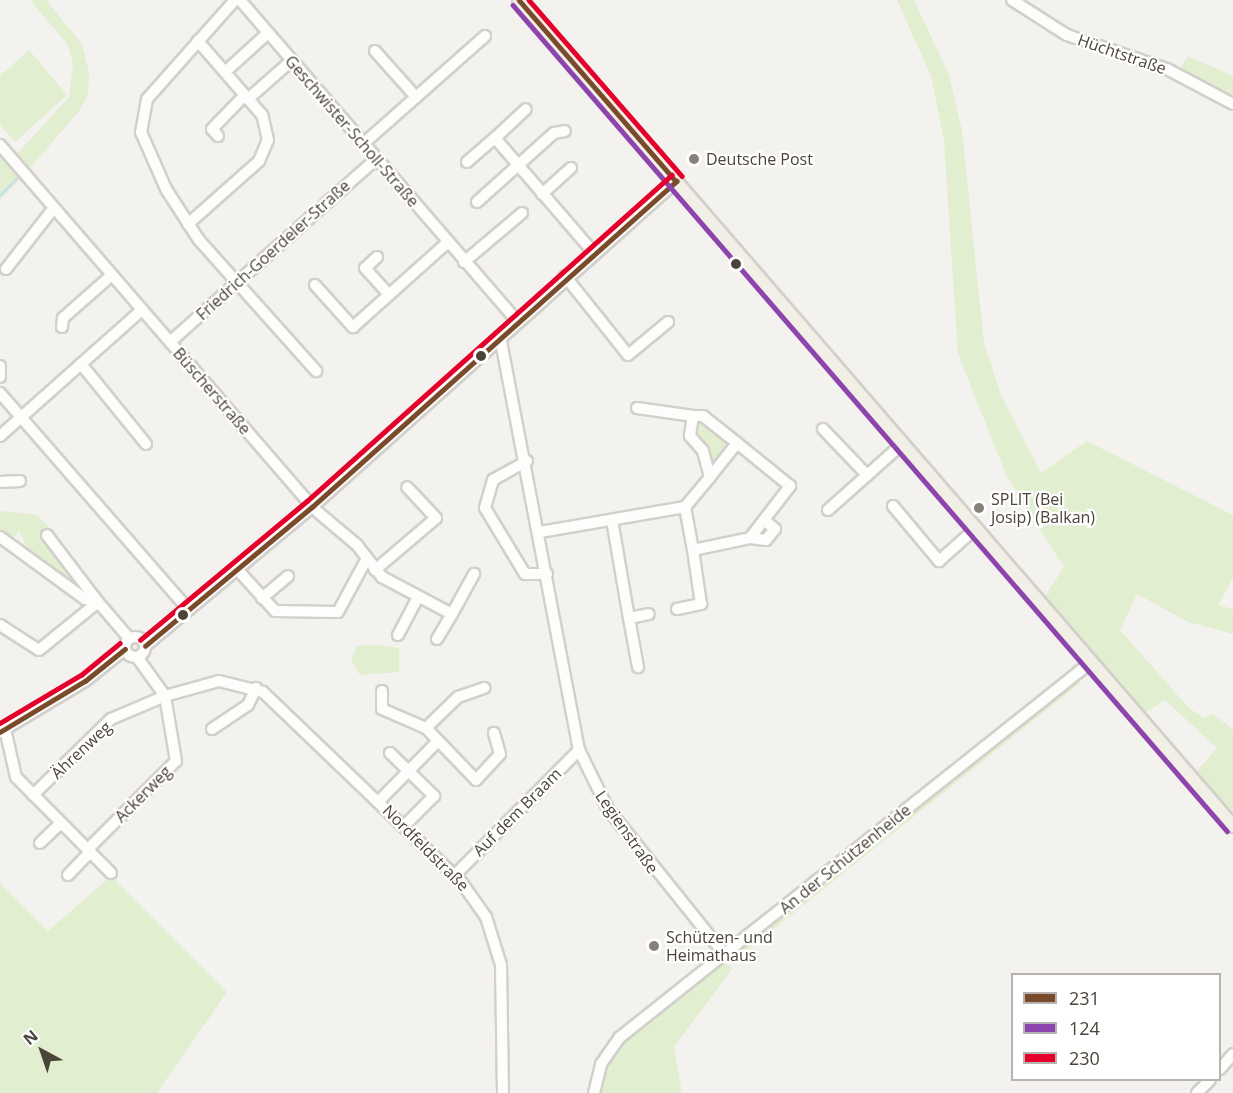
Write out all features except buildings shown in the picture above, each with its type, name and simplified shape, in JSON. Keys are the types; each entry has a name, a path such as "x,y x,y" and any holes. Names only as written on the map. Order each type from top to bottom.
{"main road":[{"path":"519,0 1233,826"}],"street":[{"path":"235,0 147,99 140,119 152,161 188,224 236,282 316,371"},
{"name":"Geschwister-Scholl-Straße","path":"240,0 447,243 516,320"},
{"name":"Hüchtstraße","path":"1012,0 1067,35 1167,69 1233,105"},
{"path":"225,72 268,33"},
{"path":"363,144 485,36"},
{"path":"188,224 266,151 266,121 198,40"},
{"path":"375,51 416,97"},
{"path":"218,136 212,129 246,97 291,61"},
{"path":"467,162 526,109"},
{"path":"477,202 555,133 565,131"},
{"path":"495,138 593,252"},
{"name":"Büscherstraße","path":"0,145 312,507 375,570 418,597 452,614"},
{"name":"Friedrich-Goerdeler-Straße","path":"170,342 376,159"},
{"path":"542,194 571,168"},
{"path":"111,873 16,777 3,730 136,648 312,507 565,276 676,181"},
{"path":"6,269 53,209"},
{"path":"464,262 522,213"},
{"path":"315,285 352,327 447,243"},
{"path":"356,276 377,257"},
{"path":"364,268 389,295"},
{"path":"62,327 63,318 112,275"},
{"path":"565,276 628,355 668,322"},
{"path":"0,436 142,310"},
{"name":"Legienstraße","path":"500,336 527,461 579,750 608,809 725,955"},
{"path":"81,364 146,444"},
{"path":"0,366 0,377"},
{"path":"0,393 186,607"},
{"path":"637,408 703,416 790,486 750,538 693,550"},
{"path":"693,416 690,436 704,451 710,477"},
{"path":"823,429 867,475"},
{"path":"540,532 685,507 737,443"},
{"path":"828,510 902,444"},
{"path":"527,461 493,480 485,508 525,574 548,574"},
{"path":"0,482 20,481"},
{"path":"375,570 436,518 407,487"},
{"path":"893,506 939,561 975,529"},
{"path":"677,609 701,604 685,507"},
{"path":"612,520 638,667"},
{"path":"47,535 136,648 165,696 219,681 256,688 248,705 212,729"},
{"path":"0,537 76,593 98,602"},
{"path":"236,568 274,611 338,612 366,560"},
{"path":"437,639 474,574"},
{"path":"262,598 288,576"},
{"path":"76,593 87,584"},
{"path":"398,636 418,597"},
{"path":"0,625 39,650 98,602"},
{"path":"629,618 650,614"},
{"name":"An der Schützenheide","path":"594,1093 601,1064 619,1038 1090,663"},
{"name":"Nordfeldstraße","path":"256,688 379,801 455,875 481,907 498,951 505,1017 503,1093"},
{"path":"426,728 458,697 484,688"},
{"path":"382,691 382,709 426,728 436,743 476,780 500,754 494,733"},
{"name":"Ährenweg","path":"33,795 111,720 165,696"},
{"name":"Ackerweg","path":"89,851 176,761 165,696"},
{"path":"379,801 436,743"},
{"name":"Auf dem Braam","path":"455,875 579,750"},
{"path":"390,753 434,796 404,826"},
{"path":"40,843 61,823"},
{"path":"68,875 89,851"},
{"path":"1221,1068 1233,1054"},
{"path":"1197,1093 1209,1081"}],"green space":[{"path":"30,0 46,0 82,44 89,73 88,95 79,111 30,168 17,154 69,97 73,64 68,45"},
{"path":"897,0 914,0 949,75 962,131 984,343 1001,395 1041,473 1087,441 1233,515 1233,578 1218,605 1233,609 1233,634 1188,622 1137,594 1120,630 1189,708 1204,718 1213,714 1233,729 1233,812 1196,772 1217,748 1165,700 1144,714 1043,599 1064,567 1007,477 958,354 944,141 931,76"},
{"path":"29,50 67,95 15,142 0,125 0,76"},
{"path":"1188,56 1233,76 1233,98 1179,70"},
{"path":"0,153 20,179 0,200"},
{"path":"695,421 706,422 724,437 725,454 712,470 694,441"},
{"path":"0,511 37,515 49,527 42,535 78,577 69,584 32,557 19,531 12,540 0,531"},
{"path":"378,645 399,648 399,672 360,675 351,660 357,646"},
{"path":"1077,679 1080,683 739,957 735,952"},
{"path":"111,876 227,992 157,1093 0,1093 0,883 48,931"},
{"path":"722,961 733,968 674,1047 682,1093 598,1093 604,1066 624,1038"}],"waterway":[{"path":"0,196 19,176"}],"transit line":[{"name":"231","path":"519,0 676,181"},
{"name":"230","path":"529,0 682,176"},
{"name":"124","path":"513,5 1227,831"},
{"name":"230","path":"140,640 307,501 671,175"},
{"name":"231","path":"145,646 312,507 676,181"},
{"name":"230","path":"0,723 81,675 120,643"},
{"name":"231","path":"0,732 85,681 125,649"}],"place":[{"name":"Deutsche Post","path":"694,159"},
{"name":"SPLIT (Bei Josip) (Balkan)","path":"979,508"},
{"name":"Schützen- und Heimathaus","path":"654,946"}]}
